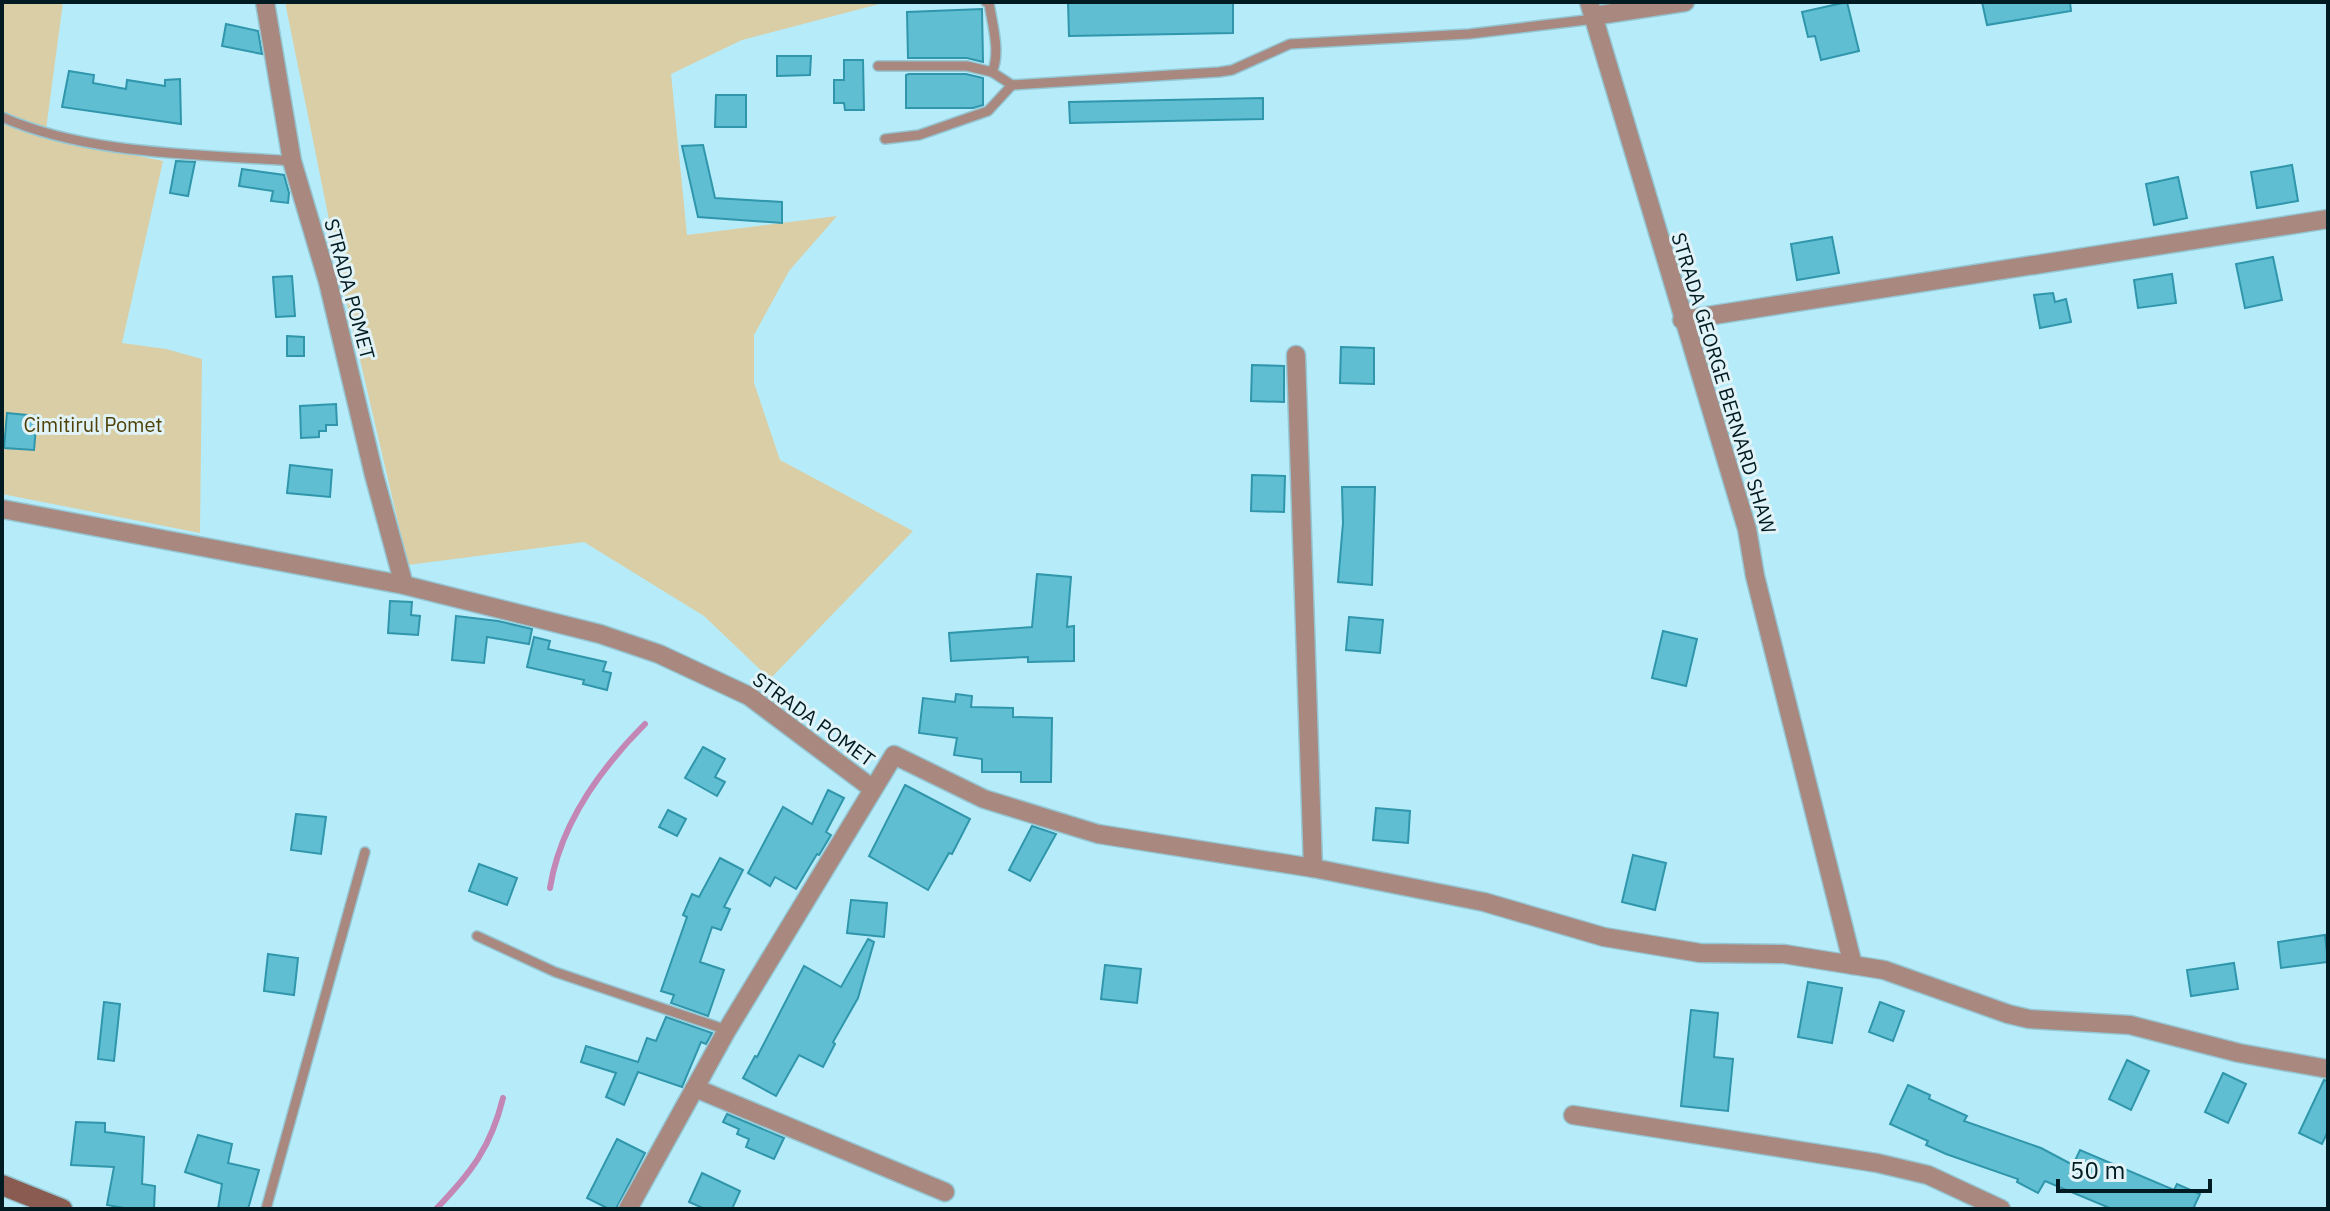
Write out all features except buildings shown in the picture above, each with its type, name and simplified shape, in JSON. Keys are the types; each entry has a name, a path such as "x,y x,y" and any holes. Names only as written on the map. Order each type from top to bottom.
{"main road":[{"path":"2,1185 62,1209"}],"street":[{"name":"STRADA POMET","path":"265,2 292,161 328,282 404,585"},
{"path":"1592,12 1685,2"},
{"name":"STRADA GEORGE BERNARD SHAW","path":"1592,12 1747,529 1755,576 1853,965"},
{"path":"1682,320 2328,219"},
{"path":"1296,355 1313,868"},
{"name":"STRADA POMET","path":"2,509 404,585 600,634 682,664 749,696 873,789 727,1030 628,1209"},
{"path":"873,789 894,755 984,799 1098,834 1313,868 1484,902 1604,937 1700,953 1784,954 1884,970 2029,1019 2130,1025 2239,1053 2328,1069"},
{"path":"695,1088 945,1192"},
{"path":"1573,1115 1877,1163 1928,1175 2001,1209"}],"lane":[{"path":"986,2 989,3 994,32 995,65 992,72"},
{"path":"878,66 967,66 992,72 1012,85 1219,72 1232,70 1290,44 1469,34 1592,12"},
{"path":"885,139 919,135 988,111 1012,85"},
{"path":"2,117 34,131 137,149 292,161"},
{"path":"266,1209 365,852"},
{"path":"477,936 555,972 727,1030"}],"green space":[{"name":"Cimitirul Pomet","path":"2,2 63,2 45,137 163,161 122,343 166,349 202,359 200,533 2,494"},
{"path":"285,2 887,2 742,40 671,74 687,235 837,216 789,271 754,335 754,383 780,460 913,531 770,679 704,616 584,542 408,565 340,274"}],"waterway":[{"path":"550,888 563,842 585,799 613,759 645,724"},
{"path":"436,1209 460,1183 486,1145 503,1098"}]}
